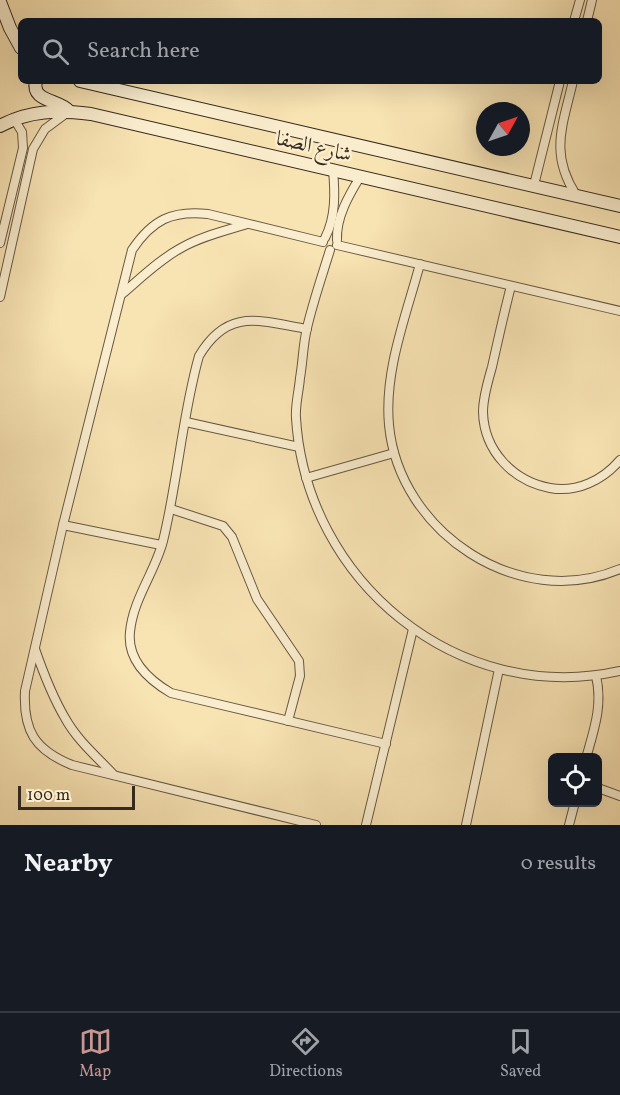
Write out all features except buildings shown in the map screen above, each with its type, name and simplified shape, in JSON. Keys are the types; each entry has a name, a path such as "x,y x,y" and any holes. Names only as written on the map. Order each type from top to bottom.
{"street":[{"path":"575,18 580,0"},
{"path":"588,18 592,0"},
{"path":"0,2 18,43"},
{"path":"0,297 33,149 49,125 69,111 60,103 40,97 34,89 35,84"},
{"name":"شارع الصفا","path":"93,84 620,206"},
{"path":"534,185 559,84"},
{"path":"572,84 559,143 563,170 576,195"},
{"name":"شارع الصفا","path":"0,126 14,119 40,112 69,111 91,114 620,237"},
{"path":"0,243 24,137 14,119"},
{"path":"20,162 30,165"},
{"path":"333,170 334,204 330,228 324,240 326,248 334,245 620,311"},
{"path":"360,177 345,202 307,329 296,416 299,447 318,514 342,556 358,578 384,606 413,629 454,653 499,669 546,678 596,676 620,671"},
{"path":"316,825 114,776 54,758 39,745 29,729 24,710 25,691 63,525 132,250 142,235 156,223 172,215 190,212 324,240 332,236 334,245"},
{"path":"121,294 179,249 205,237 248,224"},
{"path":"420,264 392,371 388,398 389,426 394,453 414,499 449,539 494,567 540,579 574,580 607,574 620,569"},
{"path":"511,286 483,411 486,431 493,449 505,465 520,477 538,486 557,489 577,487 595,481 612,470 620,460"},
{"path":"307,329 251,320 235,323 220,330 207,341 199,356 171,509 162,545 135,611 130,633 133,652 141,669 154,683 171,693 386,744"},
{"path":"186,422 299,447"},
{"path":"306,478 394,453"},
{"path":"171,509 223,526 232,537 257,599 299,661 300,676 288,721"},
{"path":"63,525 162,545"},
{"path":"366,825 413,629"},
{"path":"35,649 49,686 66,719 84,744 114,776"},
{"path":"466,825 499,669"},
{"path":"587,753 599,709 600,692 596,676"},
{"path":"602,790 620,796"},
{"path":"569,825 574,807"}]}
